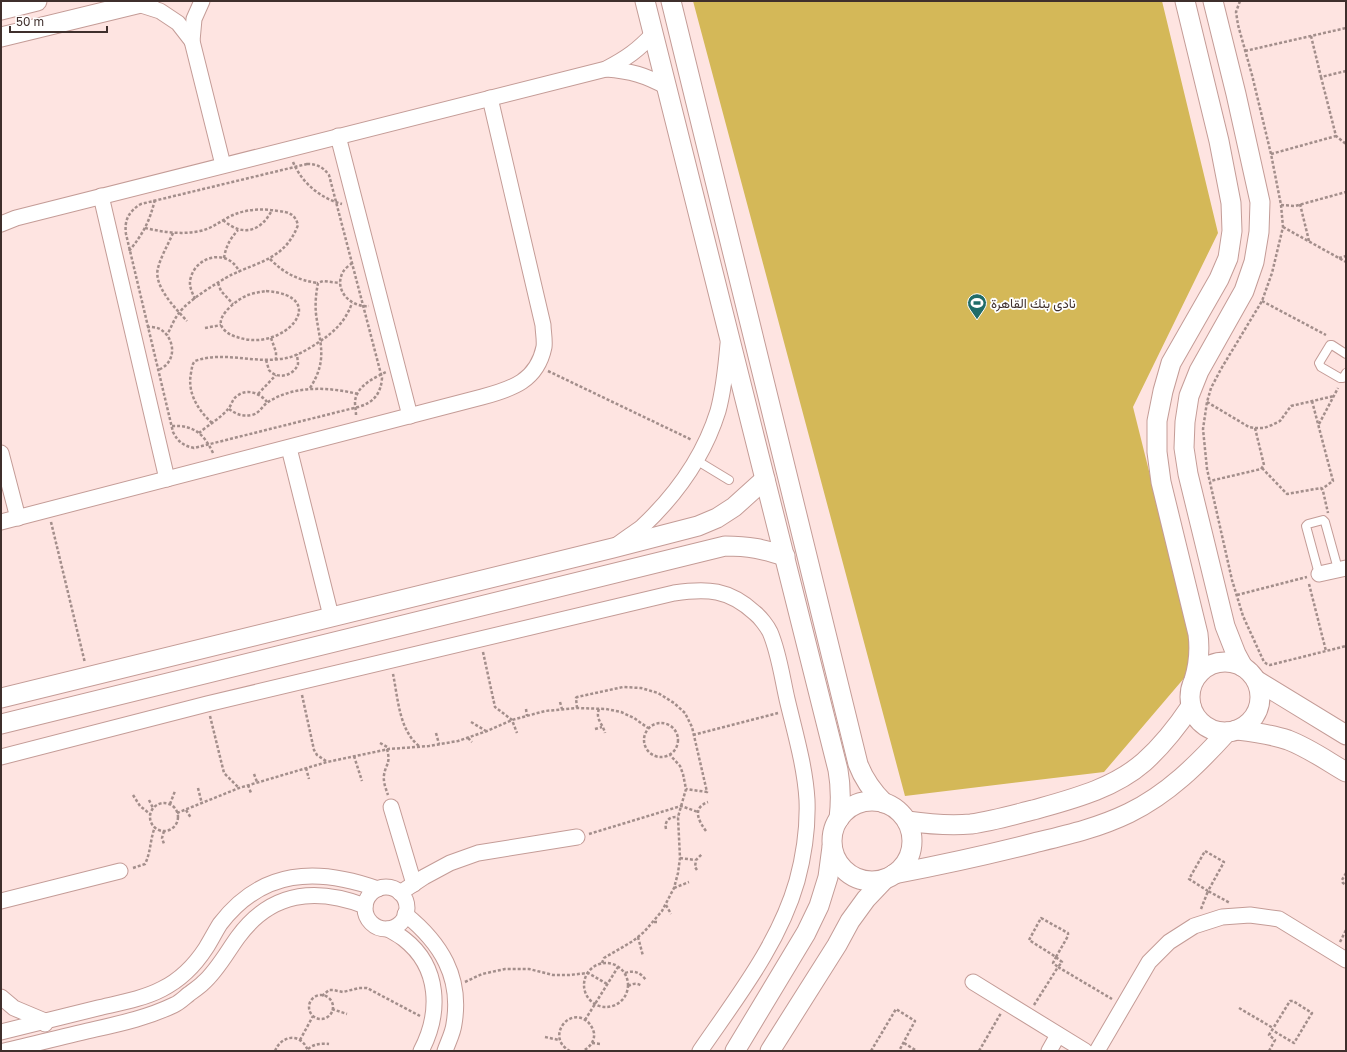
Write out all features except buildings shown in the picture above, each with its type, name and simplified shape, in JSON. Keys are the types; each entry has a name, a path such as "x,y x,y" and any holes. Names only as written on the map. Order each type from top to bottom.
{"street":[{"path":"1,10 37,1"},
{"path":"202,1 194,20 192,41 223,165"},
{"path":"645,1 838,770 841,786 839,819"},
{"path":"671,1 858,764 864,778 873,792 884,803"},
{"path":"1185,1 1219,141 1231,203 1232,231 1228,258 1219,280 1171,363 1163,391 1157,421 1157,452 1161,482 1198,634 1199,657 1191,688 1191,706 1196,716 1204,725 1215,730 1262,733 1288,740 1346,772"},
{"path":"1,37 144,2 160,10 178,23 192,41"},
{"path":"832,847 840,865 847,872 856,878 875,881 889,876 966,860 1089,830 1130,813 1168,789 1231,731 1244,727 1256,714 1259,705 1259,688 1236,654 1225,626 1188,474 1184,448 1184,422 1189,396 1198,371 1244,291 1254,262 1259,232 1260,202 1214,2"},
{"path":"1,224 16,218 159,181 606,69 640,48 653,34"},
{"path":"606,69 628,71 648,77 667,87"},
{"path":"1209,100 1236,94"},
{"path":"1,522 504,391 523,382 537,366 544,346 543,324 490,98"},
{"path":"338,136 410,416"},
{"path":"101,196 167,479"},
{"path":"613,548 641,527 666,503 687,476 704,446 718,411 726,374 729,336"},
{"path":"289,448 331,616"},
{"path":"1,453 18,518"},
{"path":"1,698 698,526 717,518 734,507 765,479"},
{"path":"1,724 726,546 744,546 763,549 784,556"},
{"path":"1313,575 1342,568"},
{"path":"1,757 207,704 674,593 697,590 719,592 739,600 756,614 769,631 776,652 805,775 807,801 805,841 797,880 789,906 766,954 700,1051"},
{"path":"1194,680 1204,670 1216,663 1234,663 1346,735"},
{"path":"907,821 938,825 970,824 1002,818 1078,798 1112,783 1143,762 1170,736 1191,706"},
{"path":"735,1051 806,933 828,877 832,837 834,827 839,819 854,805 864,802 874,801 893,807 901,813 907,821 910,830 912,840 911,850 907,860 902,868 889,876 866,899 850,921 837,945 770,1051"},
{"path":"391,807 414,884"},
{"path":"400,893 424,877 450,863 478,853 577,837"},
{"path":"1,901 120,871"},
{"path":"1,1032 134,999 162,989 187,972 205,950 220,925 238,904 260,888 286,878 333,876 378,888 386,887 394,889 400,893 404,899 406,907 405,914 402,921 396,926 388,929"},
{"path":"378,888 367,899 365,906 366,914 369,920 374,925 388,929 404,939 413,948 427,968 433,986 435,1005 432,1023 421,1051"},
{"path":"4,1051 144,1017 176,1004 204,982 225,957 251,921 268,908 286,900 306,896 326,896 346,899 365,906"},
{"path":"405,914 422,927 436,944 450,971 456,1004 454,1025 445,1051"},
{"path":"1097,1051 1149,962 1169,942 1194,926 1222,917 1250,915 1279,919 1346,960"},
{"path":"973,982 1085,1051"},
{"path":"1,997 14,1008 45,1021"},
{"path":"45,1021 49,1040"},
{"path":"1049,1051 1058,1035"},
{"path":"38,1051 49,1040"}],"lane":[{"path":"1345,375 1340,378 1320,367 1319,364 1330,345 1346,354"},
{"path":"696,460 729,480"},
{"path":"1313,575 1306,526 1308,524 1324,520 1342,568"}],"path":[{"path":"1240,1 1236,12 1238,25 1271,154 1281,205 1283,227 1272,273 1262,300 1211,388 1207,402 1204,429 1207,468 1243,616 1264,662 1270,665 1346,646"},
{"path":"1245,51 1346,28"},
{"path":"1311,36 1336,136 1346,144"},
{"path":"1321,77 1346,71"},
{"path":"1271,154 1336,136"},
{"path":"288,149 295,167 312,189 326,198 336,202 356,206"},
{"path":"313,164 320,166 329,175 381,375 381,386 378,394 373,401 356,408 194,448 187,447 176,438 172,426 129,250 126,234 126,220 135,207 154,200 295,167 313,164"},
{"path":"117,265 145,228 151,215 159,181"},
{"path":"1281,205 1290,206 1346,192"},
{"path":"1300,204 1309,241"},
{"path":"145,228 172,233 202,231 245,211 263,209 290,213 294,216 298,225 294,235 285,247 270,259 240,272 204,291 179,312 167,335"},
{"path":"223,220 238,230 249,230 259,227 267,220 272,210"},
{"path":"1283,227 1346,262"},
{"path":"224,258 228,243 238,230"},
{"path":"172,233 158,269 158,279 166,297 187,321"},
{"path":"369,255 352,263 343,272 340,283 343,295 352,303 363,307 382,305"},
{"path":"1338,258 1346,256"},
{"path":"195,299 190,289 190,278 195,268 203,260 213,257 224,258 234,263 240,272"},
{"path":"270,259 279,269 304,281 318,283 323,281 340,283"},
{"path":"218,283 221,291 233,304"},
{"path":"310,389 317,378 321,366 322,353 316,312 318,283"},
{"path":"266,291 285,294 296,301 300,309 294,323 286,330 271,338 256,341 245,340 234,336 222,328 221,319 233,304 248,295 266,291"},
{"path":"1262,300 1332,339"},
{"path":"212,423 202,414 195,402 191,390 190,376 192,364 195,361 208,358 234,357 276,360 291,357 330,336 347,316 352,303"},
{"path":"205,328 221,325"},
{"path":"132,329 148,327 159,328 167,335 172,344 172,355 167,364 159,370 143,377"},
{"path":"271,338 276,352 276,360"},
{"path":"266,360 269,369 276,375 285,376 293,371 298,363 297,354"},
{"path":"537,366 704,446"},
{"path":"357,430 355,401 358,394 364,385 372,378 398,368"},
{"path":"258,394 276,375"},
{"path":"1318,424 1345,375"},
{"path":"229,408 236,414 245,416 254,414 262,410 267,402 284,394 310,389 340,389 358,394"},
{"path":"199,433 229,408 237,396 243,393 251,392 258,394 267,402"},
{"path":"1207,402 1249,427 1264,428 1280,421 1290,407 1334,396"},
{"path":"1262,468 1286,494 1320,488 1322,489 1333,481 1312,401"},
{"path":"156,430 172,426 191,428 199,433 209,444 220,466"},
{"path":"1255,428 1264,465 1262,468"},
{"path":"1210,481 1262,468"},
{"path":"1322,489 1328,511 1324,520"},
{"path":"48,510 88,676"},
{"path":"1237,595 1313,575 1326,651"},
{"path":"480,640 495,707 512,720 517,733"},
{"path":"390,661 404,726 412,741 419,747"},
{"path":"299,682 314,750 326,762"},
{"path":"577,708 577,697 623,687 641,688 658,693 674,703 685,713 692,727 707,792 686,789"},
{"path":"560,702 562,709"},
{"path":"207,704 224,773 239,788"},
{"path":"177,813 239,788 326,762 388,749 419,747 468,738 512,720 546,711 577,708 620,712 634,718 648,728"},
{"path":"526,709 527,716"},
{"path":"599,709 597,716 605,733"},
{"path":"694,735 790,710"},
{"path":"471,722 487,731"},
{"path":"658,723 670,725 674,729 678,740 674,751 670,755 659,757 649,753 644,744 644,738 648,728 658,723"},
{"path":"595,729 602,727"},
{"path":"436,733 439,744"},
{"path":"468,738 472,742"},
{"path":"380,743 388,749 389,757 384,781 391,807"},
{"path":"602,964 604,958 621,949 638,937 653,922 666,905 674,888 680,858 678,818 686,789 680,766 670,755"},
{"path":"354,756 362,782"},
{"path":"306,768 309,780"},
{"path":"254,774 257,782"},
{"path":"248,785 250,793"},
{"path":"198,788 202,804"},
{"path":"170,804 175,792"},
{"path":"134,795 140,806 150,814"},
{"path":"149,800 153,808"},
{"path":"706,831 698,812 700,808 708,802"},
{"path":"161,803 170,804 176,810 178,818 176,823 169,830 164,831 155,827 150,819 150,814 153,808 161,803"},
{"path":"577,837 682,806 698,812"},
{"path":"186,810 191,818"},
{"path":"666,829 668,820 673,817 678,818"},
{"path":"120,871 140,867 145,864 149,856 151,838 155,827"},
{"path":"164,831 162,838 164,844"},
{"path":"1205,851 1224,861 1224,863 1208,891 1189,880 1205,851"},
{"path":"697,870 696,860 702,854"},
{"path":"680,858 696,860"},
{"path":"1346,873 1342,880 1346,885"},
{"path":"674,888 689,882"},
{"path":"666,905 671,914"},
{"path":"1027,1015 1058,967 1062,962 1056,957 1029,940 1041,918 1068,935 1056,957 1052,963 1058,967 1123,1006"},
{"path":"653,922 659,922"},
{"path":"638,937 643,956"},
{"path":"608,963 618,967 625,973 628,981 625,996 617,1004 606,1007 590,1000 585,989 588,973 597,965 602,964 608,963"},
{"path":"585,1020 618,967"},
{"path":"454,987 482,974 506,968 530,969 552,975 588,973 607,984"},
{"path":"625,973 631,971 637,972 646,980"},
{"path":"628,986 633,983 638,983 642,986"},
{"path":"322,996 329,990 343,992 359,988 367,988 432,1023"},
{"path":"318,996 327,997 330,1000 332,1009 331,1013 324,1019 319,1019 313,1016 309,1010 311,1001 318,996"},
{"path":"1239,1008 1272,1029 1294,1042 1312,1012 1291,1000 1272,1029 1269,1036 1275,1040 1269,1051"},
{"path":"979,1051 1007,1003"},
{"path":"332,1009 347,1014"},
{"path":"871,1051 896,1009 915,1021 899,1051"},
{"path":"300,1040 313,1016"},
{"path":"559,1040 560,1030 566,1021 575,1018 585,1020 592,1028 594,1033 592,1044 587,1050 583,1051"},
{"path":"545,1036 559,1040 564,1047 570,1051"},
{"path":"276,1051 280,1042 290,1038 300,1040 308,1050 315,1045 329,1044"},
{"path":"904,1043 917,1051"},
{"path":"592,1044 601,1044"}],"shaded area":[{"name":"نادى بنك القاهرة","path":"693,1 1162,1 1218,233 1133,407 1197,663 1104,772 905,796"}],"place":[{"name":"نادى بنك القاهرة","path":"977,320"}]}
